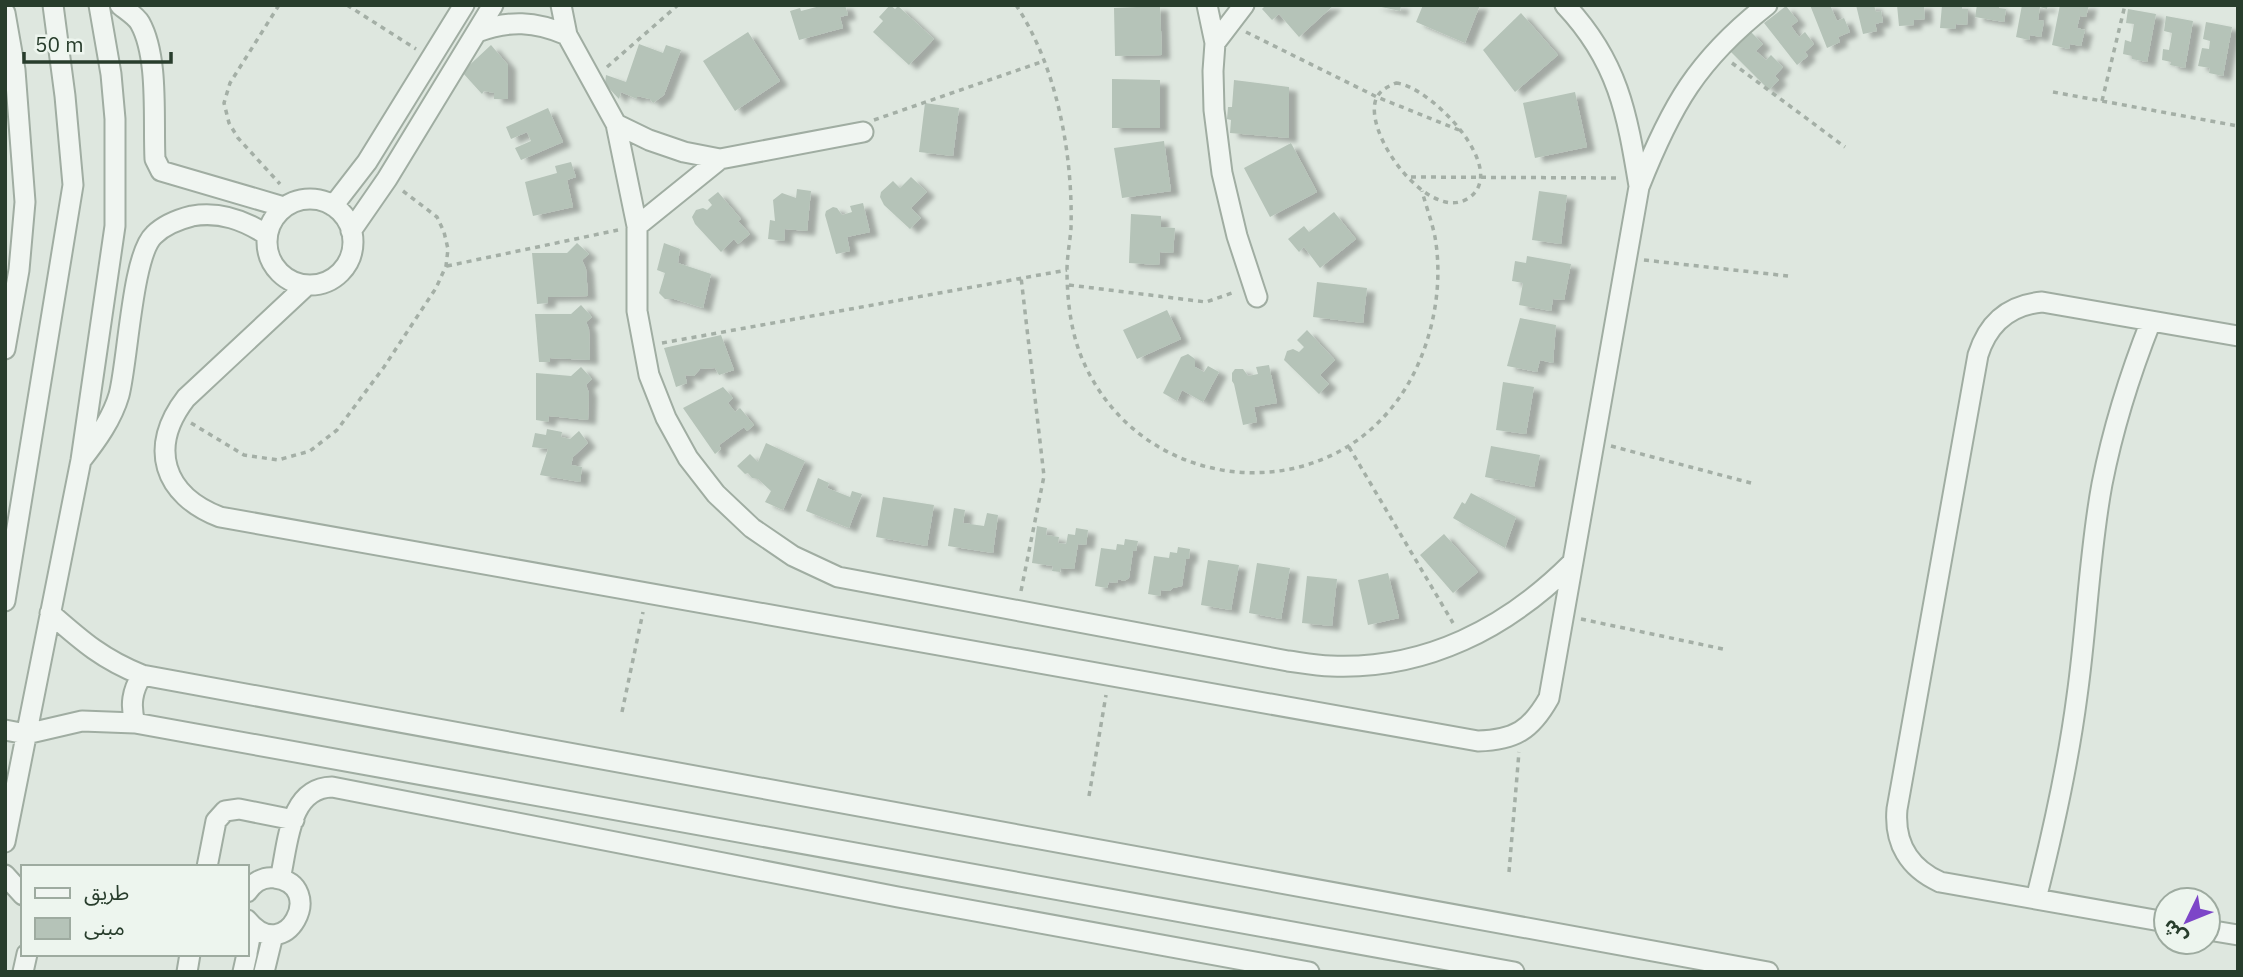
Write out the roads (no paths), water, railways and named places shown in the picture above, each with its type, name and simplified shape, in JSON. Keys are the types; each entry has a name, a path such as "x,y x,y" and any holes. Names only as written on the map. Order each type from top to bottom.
{"street":[{"path":"5,601 73,185 53,5"},
{"path":"5,842 81,460 115,226 115,119 111,74 99,5"},
{"path":"120,5 139,20 152,58 155,159 161,171 290,204 315,200 333,206 341,213 351,230 352,251 344,269 327,282 307,285 296,283 276,269 270,259 267,235 276,215 290,204"},
{"path":"333,206 367,162 464,5"},
{"path":"351,230 387,179 493,5"},
{"path":"561,5 567,35 616,124 637,226 637,311 649,375 666,418 688,458 716,494 752,528 793,556 838,577 1288,661 1331,666 1369,665 1408,659 1463,640 1514,613 1545,590 1572,563"},
{"path":"1207,5 1215,43 1214,110 1222,173 1237,236 1254,288"},
{"path":"1215,43 1244,5"},
{"path":"1565,5 1582,23 1606,60 1619,91 1630,133 1638,182"},
{"path":"307,285 186,398 174,413 166,434 165,456 171,477 183,495 200,509 220,517 1109,676 1478,741 1500,740 1521,732 1538,718 1549,698 1638,182 1672,111 1692,80 1715,51 1741,25 1767,5"},
{"path":"5,13 15,70 25,202 19,270 5,349"},
{"path":"477,32 496,24 514,22 550,27 567,35"},
{"path":"616,124 672,148 720,159 857,133"},
{"path":"637,226 720,159"},
{"path":"81,460 97,439 119,395 141,259 153,235 180,219 203,214 226,216 248,223 267,235"},
{"path":"2152,920 1940,882 1928,877 1909,860 1902,849 1896,823 1978,355 1987,332 2004,314 2029,303 2042,302 2238,336"},
{"path":"2036,900 2070,745 2102,486 2122,402 2151,321"},
{"path":"50,613 92,650 116,665 142,675 1768,972"},
{"path":"135,723 132,703 142,675"},
{"path":"5,730 26,734 82,721 135,723 1514,972"},
{"path":"280,879 298,805 310,792 332,787 898,897 1309,972"},
{"path":"207,865 216,821 225,811 239,809 294,820"},
{"path":"5,875 21,893"},
{"path":"248,891 259,880 280,879 293,887 298,894 300,912 290,928 273,935 259,931 250,924"},
{"path":"248,944 250,924"},
{"path":"264,972 273,935"}]}
